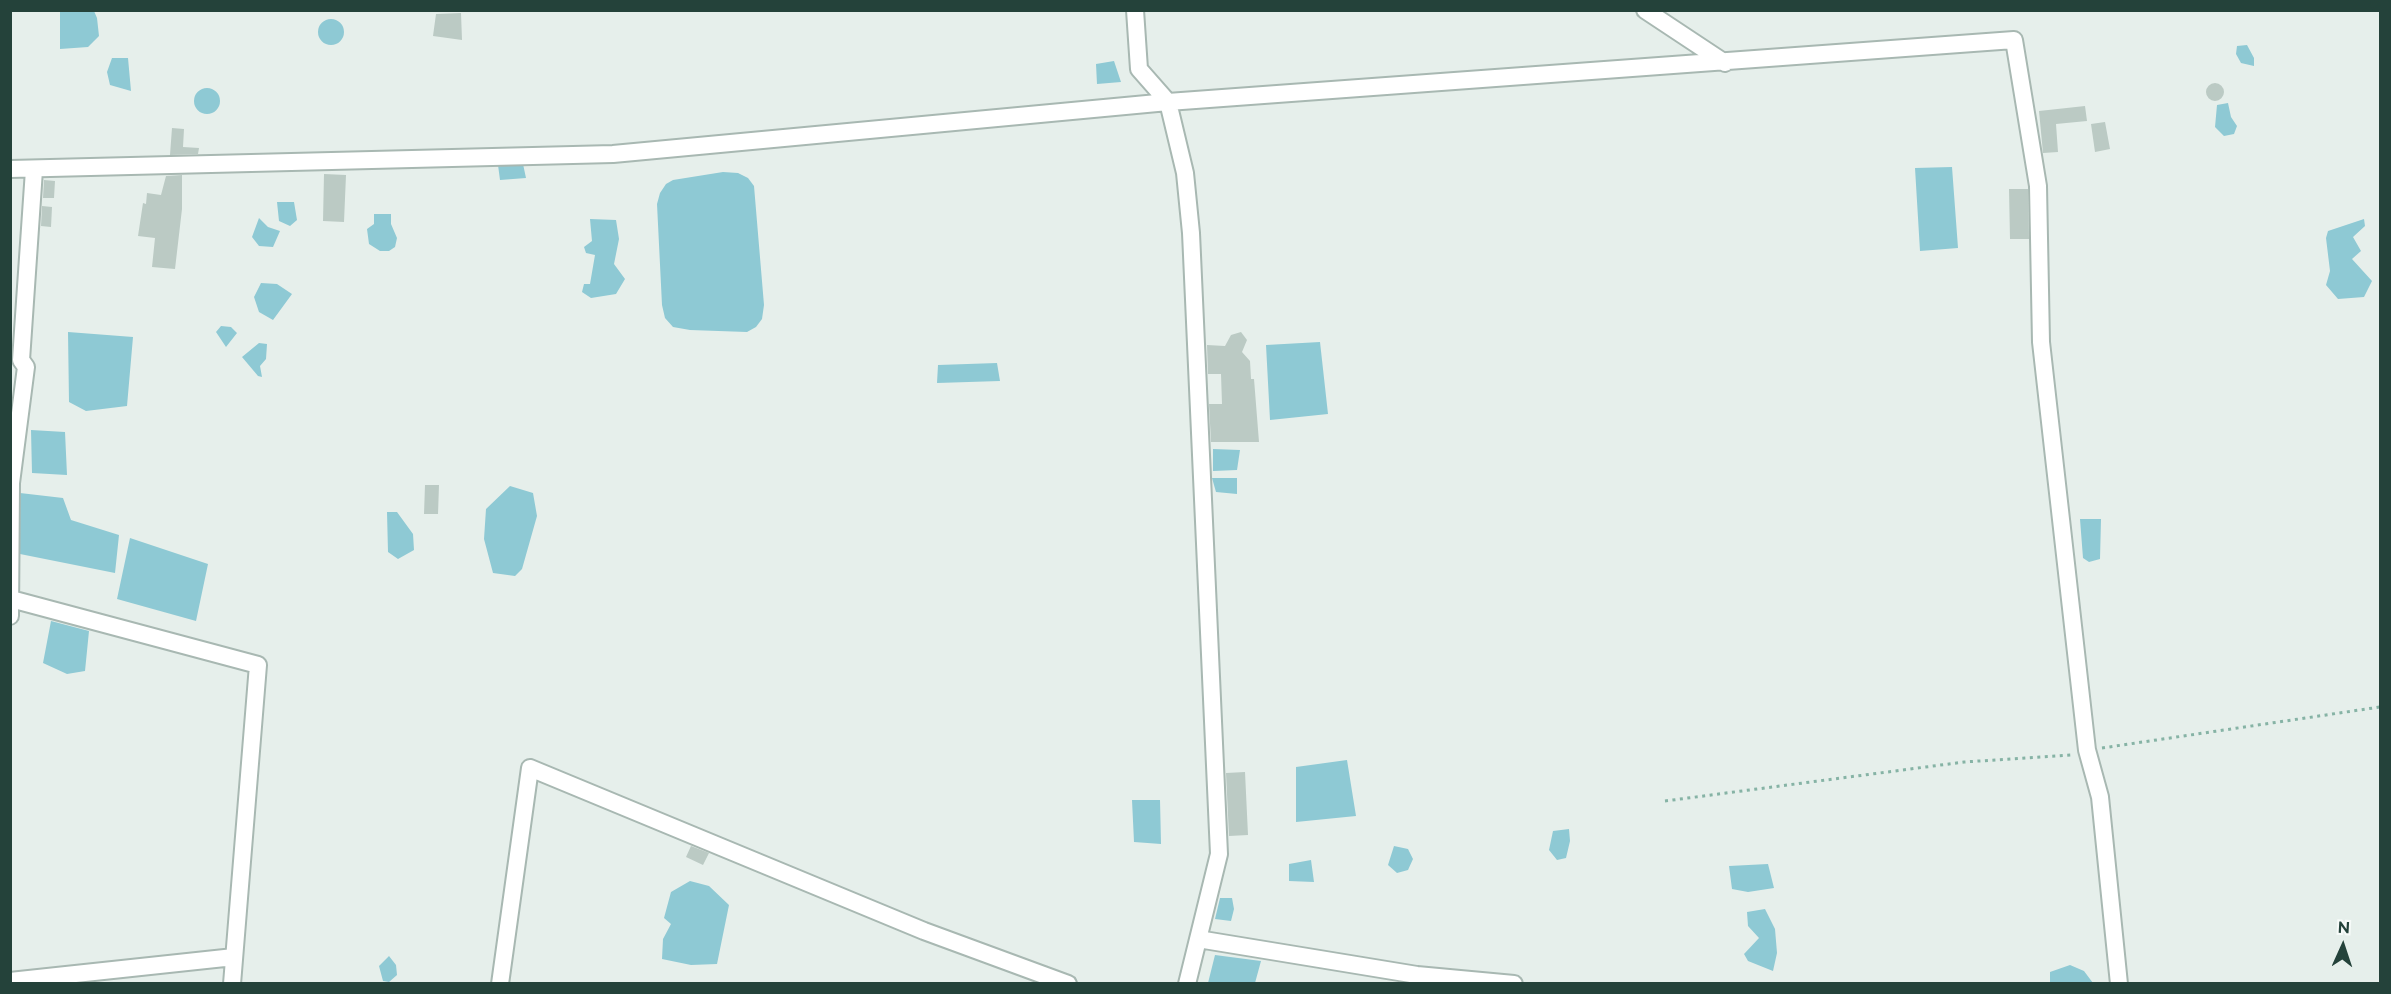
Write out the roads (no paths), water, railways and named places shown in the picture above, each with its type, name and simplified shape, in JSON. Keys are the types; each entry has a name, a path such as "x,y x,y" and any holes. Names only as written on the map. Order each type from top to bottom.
{"street":[{"path":"1136,10 1139,69 1168,102 1185,172 1191,233 1219,854 1187,984"},
{"path":"1645,10 1725,63"},
{"path":"10,169 614,154 1168,102 1725,63 2014,40 2038,186 2041,342 2069,572 2086,750 2100,797 2119,984"},
{"path":"10,616 11,483 26,367 21,360 34,170"},
{"path":"11,599 258,665 232,984"},
{"path":"500,984 530,768 924,931 1068,984"},
{"path":"1198,939 1417,979 1510,983"},
{"path":"10,981 234,957"}],"water":[{"path":"60,11 94,11 99,36 88,47 60,49"},
{"path":"331,19 340,23 344,32 340,41 331,45 322,41 318,32 322,23"},
{"path":"2247,45 2254,58 2254,66 2241,63 2236,54 2237,46"},
{"path":"112,58 128,58 131,91 110,85 107,72"},
{"path":"1114,61 1121,82 1097,84 1096,64"},
{"path":"207,88 216,92 220,101 216,110 207,114 198,110 194,101 198,92"},
{"path":"2228,103 2231,117 2237,126 2234,134 2224,136 2215,127 2217,105"},
{"path":"523,164 526,178 500,180 498,165"},
{"path":"1952,167 1958,248 1920,251 1915,168"},
{"path":"723,172 738,173 748,178 754,186 764,305 762,319 756,327 747,332 690,330 673,327 665,318 662,305 657,204 660,193 666,184 673,180"},
{"path":"277,202 294,202 297,220 290,226 279,221"},
{"path":"374,214 391,214 391,224 397,238 395,247 389,251 380,251 369,244 367,229 374,224"},
{"path":"259,218 268,227 280,231 273,247 259,246 252,237"},
{"path":"590,219 616,220 619,239 614,264 625,279 616,294 591,298 582,292 584,284 590,284 595,255 586,253 584,247 592,241"},
{"path":"2364,219 2365,226 2353,237 2361,251 2352,259 2372,281 2364,297 2338,299 2326,285 2330,271 2326,238 2328,231"},
{"path":"261,283 277,284 292,294 273,320 259,312 254,297"},
{"path":"221,326 231,327 237,333 226,347 216,332"},
{"path":"68,332 133,337 127,406 86,411 69,402"},
{"path":"1320,342 1328,414 1270,420 1266,345"},
{"path":"259,343 267,344 266,359 260,366 262,377 258,376 242,357"},
{"path":"997,363 1000,381 937,383 938,365"},
{"path":"31,430 65,432 67,475 32,473"},
{"path":"1213,449 1240,450 1237,470 1213,471"},
{"path":"1212,478 1237,478 1237,494 1216,492"},
{"path":"510,486 533,493 537,516 522,569 515,576 493,573 484,539 486,509"},
{"path":"20,493 63,498 71,520 119,535 115,573 20,554"},
{"path":"387,512 397,512 413,534 414,550 398,559 388,552"},
{"path":"2080,519 2101,519 2100,559 2089,562 2083,558"},
{"path":"130,538 208,564 196,621 117,599"},
{"path":"51,621 89,631 85,671 67,674 43,663"},
{"path":"1347,760 1356,816 1296,822 1296,767"},
{"path":"1132,800 1160,800 1161,844 1134,842"},
{"path":"1569,829 1570,841 1566,858 1557,860 1549,850 1553,831"},
{"path":"1394,846 1408,849 1413,859 1408,870 1397,873 1388,865"},
{"path":"1311,860 1314,882 1289,881 1289,864"},
{"path":"1768,864 1774,888 1748,892 1732,889 1729,866"},
{"path":"690,881 709,886 729,905 717,964 691,965 662,959 663,939 671,924 664,918 671,892"},
{"path":"1220,898 1232,898 1234,909 1231,921 1215,919"},
{"path":"1765,909 1775,929 1777,953 1773,971 1748,961 1744,954 1759,938 1748,926 1747,912"},
{"path":"1215,955 1261,961 1255,983 1208,983"},
{"path":"389,956 396,965 397,975 389,982 383,981 379,966"},
{"path":"2070,965 2084,971 2093,983 2050,983 2050,972"}]}
